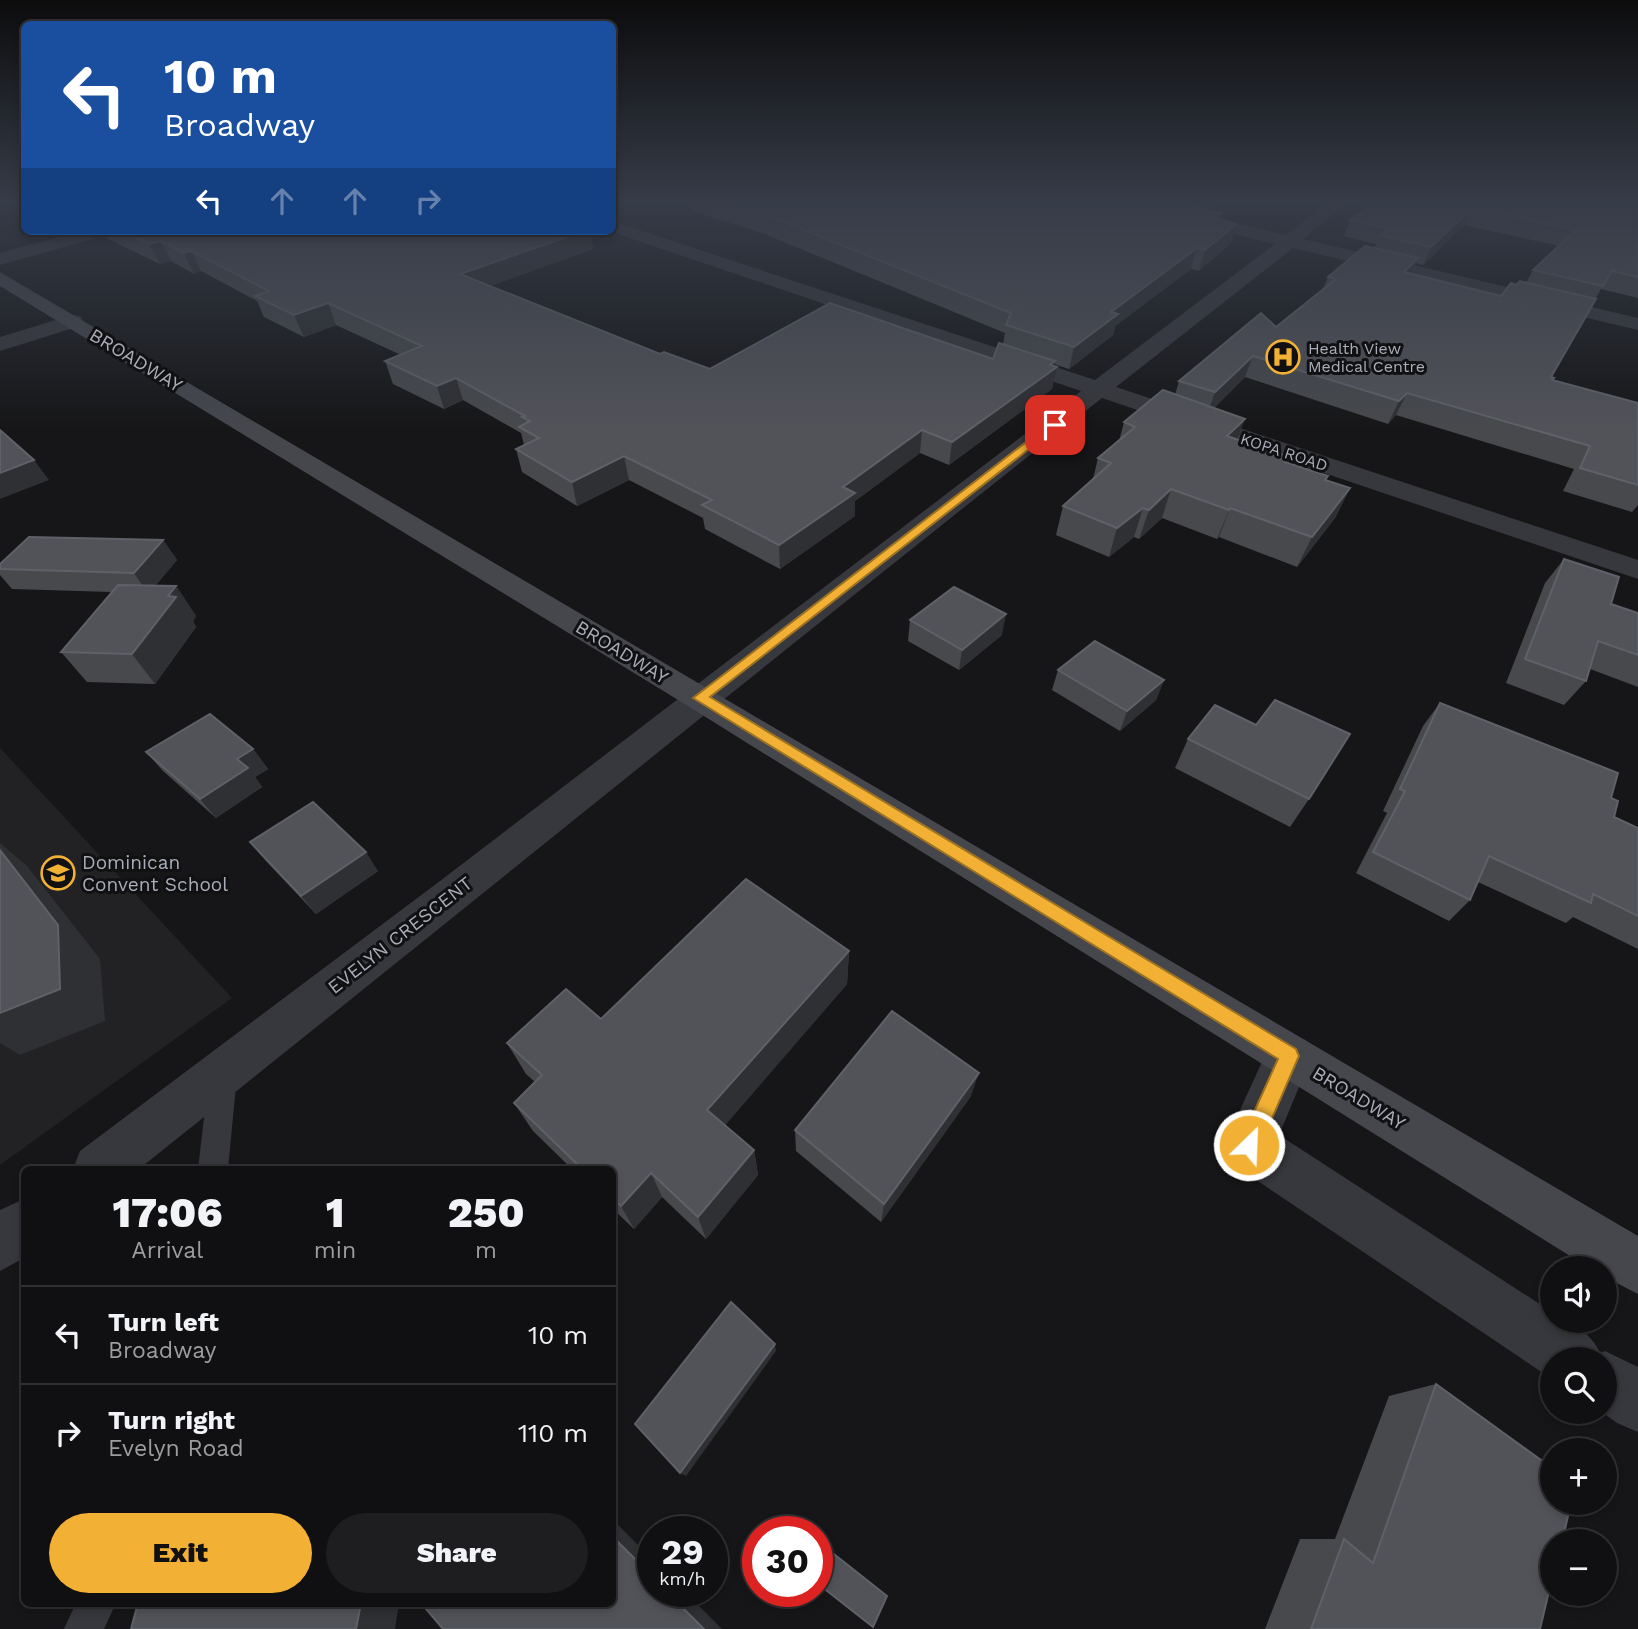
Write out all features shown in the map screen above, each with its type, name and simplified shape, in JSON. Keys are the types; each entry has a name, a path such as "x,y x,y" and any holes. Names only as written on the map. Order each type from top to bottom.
{"main road":[{"name":"BROADWAY","path":"0,278 700,698 1638,1267"}],"street":[{"name":"KOPA ROAD","path":"766,278 1638,570"},
{"name":"EVELYN CRESCENT","path":"102,1166 1243,278"},
{"path":"1442,278 1638,324"},
{"path":"0,344 72,321"},
{"path":"1289,1056 1249,1145 1554,1347"},
{"path":"1617,1388 1638,1402"}],"lane":[{"path":"213,1166 224,1072"},
{"path":"84,1629 94,1607"}],"shaded area":[{"name":"Dominican Convent School","path":"0,748 232,998 0,1165"}],"building":[{"path":"244,278 470,278 660,354 664,352 710,369 830,303 993,359 999,343 1055,361 1050,365 1057,367 952,442 922,430 843,487 855,493 779,545 702,505 712,500 624,456 572,482 516,449 539,438 519,427 530,421 522,417 525,416 456,378 437,386 385,361 422,346 328,303 294,315 255,296 269,291"},
{"path":"924,278 1157,278 1111,312 1118,314 1074,347 1006,325 1011,313"},
{"path":"1332,278 1428,278 1501,296 1511,283 1516,285 1520,281 1596,299 1551,377 1554,378 1552,380 1638,403 1638,485 1580,468 1590,446 1407,393 1399,401 1253,356 1215,392 1179,381 1261,313 1276,327 1336,279"},
{"path":"1568,278 1608,278 1603,286"},
{"path":"1163,390 1245,419 1227,436 1289,457 1285,462 1328,476 1325,480 1350,488 1312,537 1171,489 1149,510 1143,508 1117,528 1063,506 1111,463 1098,458 1135,427 1124,422"},
{"path":"0,430 34,460 0,473"},
{"path":"29,537 163,540 134,573 0,569 0,564"},
{"path":"1564,559 1619,577 1611,604 1638,613 1638,655 1598,641 1586,681 1525,659"},
{"path":"118,585 176,586 168,596 176,597 132,654 61,652"},
{"path":"954,587 1006,614 962,650 910,620"},
{"path":"1095,641 1164,680 1127,711 1058,670"},
{"path":"1275,700 1350,734 1309,799 1188,739 1215,705 1256,725"},
{"path":"1440,703 1618,773 1611,798 1618,801 1614,817 1638,828 1638,916 1593,894 1591,903 1489,856 1470,900 1373,852 1405,791 1400,789"},
{"path":"210,714 253,749 237,759 248,768 200,799 146,752"},
{"path":"313,802 366,852 301,896 250,842"},
{"path":"0,850 58,925 60,989 0,1013"},
{"path":"746,879 849,951 707,1110 754,1150 698,1217 651,1173 621,1206 616,1202 616,1166 579,1166 514,1103 542,1075 507,1043 566,989 601,1019"},
{"path":"892,1011 979,1073 884,1204 795,1130"},
{"path":"731,1302 775,1344 680,1473 635,1424"},
{"path":"1436,1384 1540,1459 1540,1515 1568,1515 1565,1529 1540,1529 1540,1606 1546,1606 1540,1629 1311,1629 1344,1539 1373,1563"},
{"path":"616,1540 637,1561 637,1607 682,1607 704,1629 443,1629 424,1607 616,1607"},
{"path":"833,1553 887,1596 873,1627 833,1596"},
{"path":"137,1607 360,1607 356,1629 131,1629"}],"place":[{"name":"Health View Medical Centre","path":"1283,357"},
{"name":"Dominican Convent School","path":"58,873"}],"route":[{"path":"1055,425 700,698 1289,1056 1249,1145"}]}
